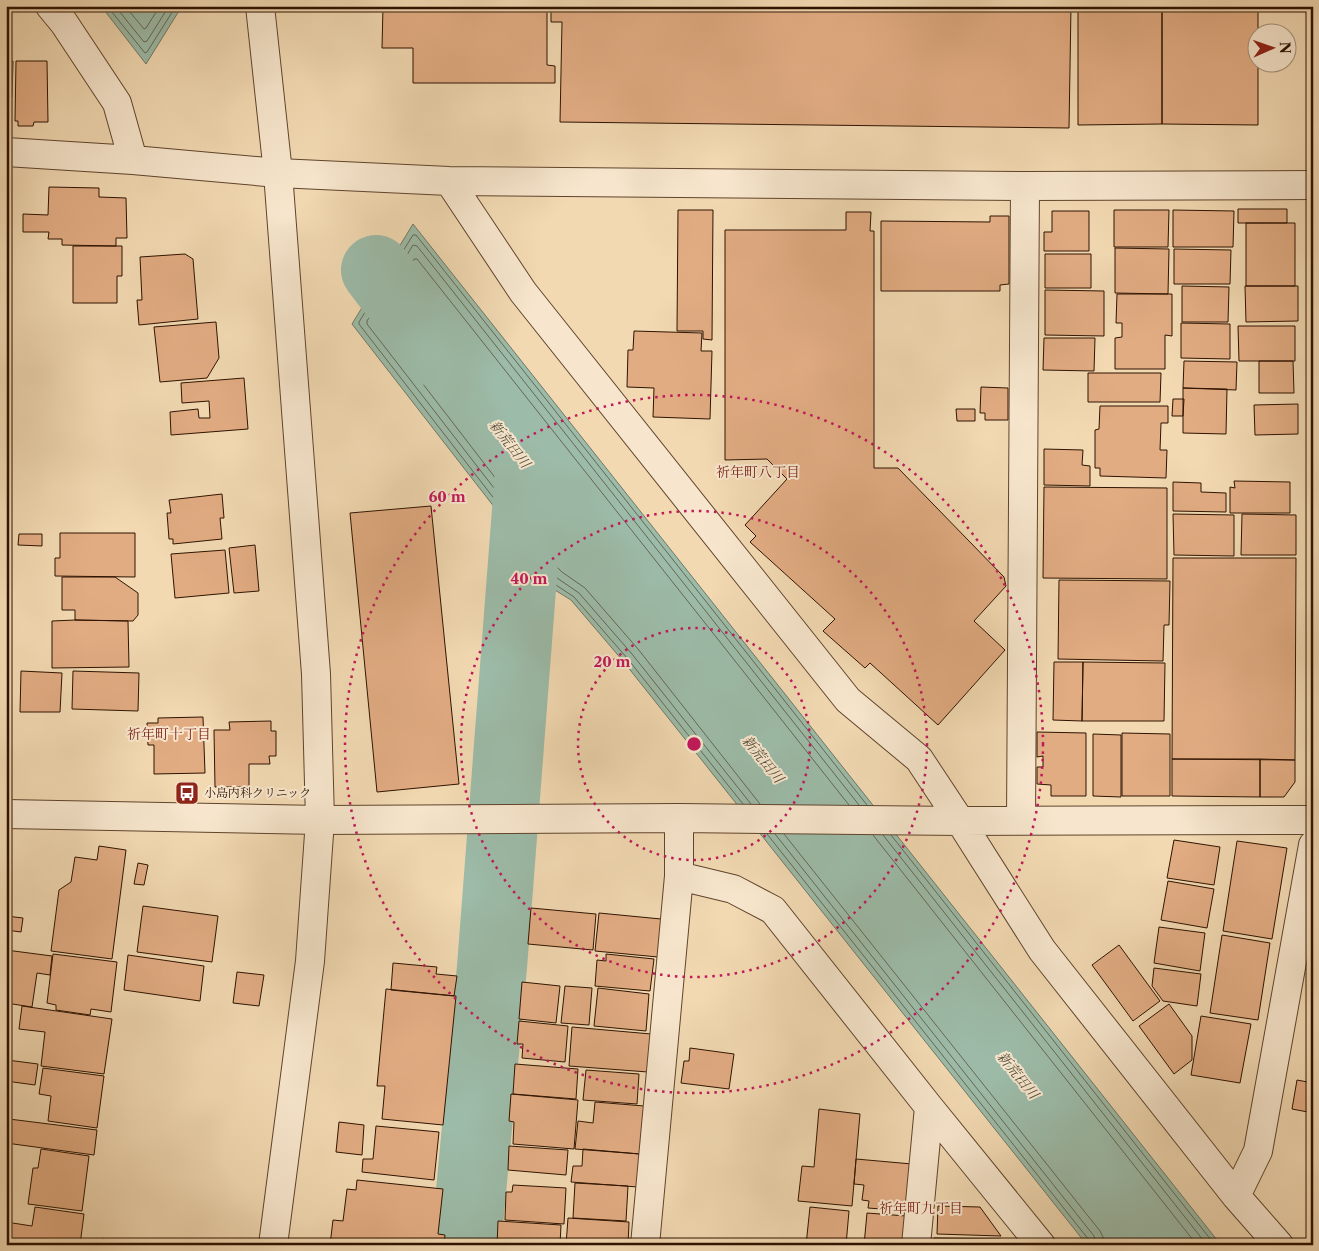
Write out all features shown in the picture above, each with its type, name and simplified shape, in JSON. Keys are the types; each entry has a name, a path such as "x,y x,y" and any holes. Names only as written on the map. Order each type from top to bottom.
{"street":[{"path":"50,6 117,103 133,160"},
{"path":"260,6 278,173 316,674 320,820 310,961 273,1245"},
{"path":"6,152 133,160 278,173 449,181 1025,186 1313,186"},
{"path":"449,181 523,292 848,700 919,759 1042,950 1236,1196 1279,1245"},
{"path":"1021,820 1025,186"},
{"path":"6,814 320,820 684,818 960,821 1313,820"},
{"path":"645,1245 684,818"},
{"path":"1236,1196 1258,1151 1313,845"},
{"path":"679,876 733,889 773,910 1041,1245"},
{"path":"916,1245 929,1107"}],"water":[{"path":"101,6 182,6 146,64"},
{"path":"413,224 1221,1245 1087,1245 623,661 571,600 550,587 508,546 502,517 352,324"}],"building":[{"path":"383,6 547,6 547,65 555,66 555,83 413,83 413,48 382,48"},
{"path":"551,6 1071,6 1069,128 560,122 562,22 551,22"},
{"path":"1078,6 1162,6 1162,124 1078,125"},
{"path":"1162,6 1258,6 1258,22 1246,22 1246,72 1258,72 1258,125 1162,124"},
{"path":"6,61 13,61 12,97 6,97"},
{"path":"16,61 47,61 48,122 34,122 33,126 18,126 18,121 15,121"},
{"path":"49,187 99,188 99,197 126,198 127,238 116,238 116,246 62,245 62,239 48,239 49,232 23,232 23,214 48,215"},
{"path":"1238,209 1287,209 1287,223 1238,223"},
{"path":"678,210 713,210 712,340 703,339 703,331 677,331"},
{"path":"1114,210 1169,210 1168,247 1114,247"},
{"path":"1173,210 1234,211 1233,247 1173,247"},
{"path":"1052,211 1089,211 1089,251 1044,251 1044,232 1052,232"},
{"path":"846,212 871,212 870,231 874,231 874,468 898,468 1004,577 1006,586 974,621 1005,650 938,725 870,663 865,668 823,631 835,619 750,542 756,536 745,525 787,479 767,459 725,460 725,230 846,230"},
{"path":"990,216 1009,216 1009,284 1000,285 1000,291 881,291 881,221 990,222"},
{"path":"1246,223 1295,223 1295,286 1246,286"},
{"path":"73,246 122,246 122,276 117,276 117,303 73,303"},
{"path":"1115,248 1169,249 1168,294 1115,293"},
{"path":"1174,249 1231,250 1230,284 1174,284"},
{"path":"185,254 193,259 198,319 139,325 137,300 142,300 140,257"},
{"path":"1045,254 1091,254 1091,288 1045,288"},
{"path":"1182,286 1229,287 1228,322 1182,322"},
{"path":"1245,286 1298,286 1298,321 1246,322"},
{"path":"1045,290 1104,291 1104,336 1045,335"},
{"path":"1117,294 1172,294 1172,336 1165,335 1165,369 1115,369 1115,338 1122,337 1122,323 1116,323"},
{"path":"216,322 219,358 207,378 160,382 154,327"},
{"path":"1181,323 1230,324 1230,359 1181,358"},
{"path":"1238,326 1295,326 1295,361 1239,361"},
{"path":"634,331 702,333 701,351 712,351 710,419 653,417 654,388 627,387 628,350 633,350"},
{"path":"1044,338 1095,338 1094,371 1043,370"},
{"path":"1184,361 1237,362 1236,390 1183,388"},
{"path":"1259,361 1293,361 1294,393 1259,393"},
{"path":"1088,373 1161,373 1160,402 1088,402"},
{"path":"244,378 248,429 171,435 170,412 198,409 199,418 210,418 209,401 182,403 181,383"},
{"path":"981,387 1008,388 1008,420 985,420 985,413 980,413"},
{"path":"1183,388 1227,389 1226,434 1183,433"},
{"path":"1173,399 1184,399 1183,416 1172,416"},
{"path":"1298,404 1298,434 1255,435 1254,405"},
{"path":"1100,406 1168,406 1168,423 1161,423 1160,450 1167,450 1166,478 1100,476 1100,468 1095,468 1095,430 1099,429"},
{"path":"956,409 975,409 975,421 957,421"},
{"path":"1044,449 1083,450 1082,465 1090,466 1090,486 1044,485"},
{"path":"1234,481 1290,482 1290,513 1230,513 1230,487 1235,488"},
{"path":"1173,482 1201,483 1201,492 1226,493 1226,512 1173,511"},
{"path":"1044,487 1167,488 1167,579 1043,578"},
{"path":"222,494 224,518 220,518 222,539 173,544 173,539 169,539 167,513 171,513 169,500"},
{"path":"431,506 459,784 377,792 350,513"},
{"path":"1173,514 1234,515 1234,556 1174,555"},
{"path":"1242,514 1296,515 1296,555 1241,555"},
{"path":"60,533 135,533 135,577 55,576 55,558 60,558"},
{"path":"19,534 42,534 42,546 18,545"},
{"path":"255,545 259,591 234,593 229,548"},
{"path":"225,550 229,593 175,598 171,554"},
{"path":"1173,558 1296,558 1295,760 1172,759"},
{"path":"62,577 115,577 138,593 138,615 133,621 75,620 75,610 62,610"},
{"path":"1059,580 1170,581 1169,625 1164,625 1163,661 1058,659"},
{"path":"52,621 128,621 129,667 52,668"},
{"path":"1054,662 1083,662 1082,721 1053,720"},
{"path":"1083,662 1165,663 1164,721 1082,721"},
{"path":"21,671 62,673 60,712 20,712"},
{"path":"73,671 139,673 138,711 72,709"},
{"path":"203,717 205,773 154,774 154,745 148,745 147,723 158,723 158,718"},
{"path":"271,721 271,731 276,731 276,756 269,756 270,764 249,764 249,787 215,787 214,730 230,730 229,722"},
{"path":"1037,732 1086,733 1086,796 1051,796 1051,785 1037,784 1037,767 1043,767 1043,756 1037,757"},
{"path":"1122,733 1170,734 1170,796 1122,796"},
{"path":"1093,734 1121,735 1121,797 1093,796"},
{"path":"1172,759 1260,759 1260,797 1172,796"},
{"path":"1260,759 1295,760 1295,782 1284,797 1260,797"},
{"path":"1174,840 1220,847 1214,885 1167,878"},
{"path":"1237,841 1287,848 1272,939 1223,931"},
{"path":"99,846 126,850 112,959 51,951 59,890 71,882 75,857 97,860"},
{"path":"138,863 148,865 144,885 134,884"},
{"path":"1168,881 1214,889 1207,928 1161,920"},
{"path":"143,906 218,916 212,962 137,952"},
{"path":"531,908 596,914 593,950 528,944"},
{"path":"599,913 661,919 658,957 595,951"},
{"path":"6,916 23,918 21,932 6,930"},
{"path":"1159,927 1205,933 1200,971 1154,963"},
{"path":"1222,935 1270,943 1258,1020 1210,1013"},
{"path":"1119,945 1160,1001 1133,1021 1092,965"},
{"path":"6,950 52,956 50,975 37,973 32,1007 6,1003"},
{"path":"53,954 117,962 111,1012 91,1009 90,1015 56,1010 56,1005 47,1003"},
{"path":"606,954 654,959 650,991 595,986 597,960 606,961"},
{"path":"128,955 204,966 200,1001 124,990"},
{"path":"393,963 437,967 436,974 457,976 454,996 391,990"},
{"path":"1154,968 1201,974 1197,1006 1163,1001 1152,986"},
{"path":"237,972 264,975 259,1006 233,1003"},
{"path":"522,982 560,986 556,1023 519,1019"},
{"path":"565,986 592,988 589,1025 561,1023"},
{"path":"598,988 649,994 646,1031 594,1026"},
{"path":"386,989 456,996 443,1125 382,1119 385,1086 377,1086"},
{"path":"1169,1004 1192,1036 1192,1060 1174,1074 1139,1026"},
{"path":"22,1006 112,1019 104,1074 41,1066 45,1032 19,1029"},
{"path":"1201,1016 1251,1024 1240,1083 1191,1075"},
{"path":"519,1021 568,1026 565,1062 522,1058 523,1044 517,1044"},
{"path":"572,1027 651,1034 648,1072 569,1066"},
{"path":"690,1048 734,1054 729,1089 681,1083 684,1061 689,1061"},
{"path":"7,1060 38,1064 35,1085 6,1081"},
{"path":"515,1064 578,1069 576,1099 513,1094"},
{"path":"43,1068 104,1076 97,1128 48,1121 51,1096 39,1094"},
{"path":"586,1070 639,1074 637,1104 583,1100"},
{"path":"1297,1080 1313,1083 1313,1113 1292,1109"},
{"path":"511,1094 578,1100 574,1149 513,1144 514,1122 509,1121"},
{"path":"595,1102 644,1106 640,1154 575,1149 578,1121 593,1123"},
{"path":"819,1109 860,1114 852,1206 798,1201 802,1166 814,1167"},
{"path":"9,1119 97,1130 94,1155 6,1143"},
{"path":"339,1122 364,1125 362,1155 336,1152"},
{"path":"376,1126 439,1132 434,1180 362,1172 363,1159 373,1159"},
{"path":"509,1146 568,1150 566,1175 508,1170"},
{"path":"41,1149 89,1156 82,1211 28,1204 33,1168 38,1168"},
{"path":"583,1149 640,1154 638,1187 571,1182 573,1166 582,1166"},
{"path":"856,1159 912,1164 907,1211 868,1208 869,1201 862,1200 864,1185 854,1184"},
{"path":"357,1180 443,1189 438,1234 445,1235 444,1245 413,1245 413,1243 402,1242 402,1245 330,1245 333,1220 343,1221 347,1189 356,1190"},
{"path":"575,1183 628,1186 626,1221 573,1218"},
{"path":"513,1185 566,1188 564,1224 505,1220 506,1192 512,1192"},
{"path":"938,1206 980,1207 1001,1236 937,1234"},
{"path":"35,1207 84,1214 80,1245 6,1245 6,1222 32,1226"},
{"path":"810,1207 849,1211 846,1245 806,1245"},
{"path":"867,1213 906,1216 904,1245 864,1245"},
{"path":"568,1218 629,1222 628,1245 566,1245"},
{"path":"498,1221 561,1225 560,1245 497,1245"},
{"path":"934,1238 1001,1239 1001,1245 933,1245"},
{"path":"102,1239 146,1245 101,1245"}],"waterway":[{"name":"新荒田川","path":"376,270 440,354"},
{"path":"466,1245 492,967 530,471"}],"place":[{"name":"小島内科クリニック","path":"187,793"}],"district":[{"name":"祈年町八丁目","path":"758,472"},
{"name":"祈年町十丁目","path":"169,734"},
{"name":"祈年町九丁目","path":"921,1208"}]}
